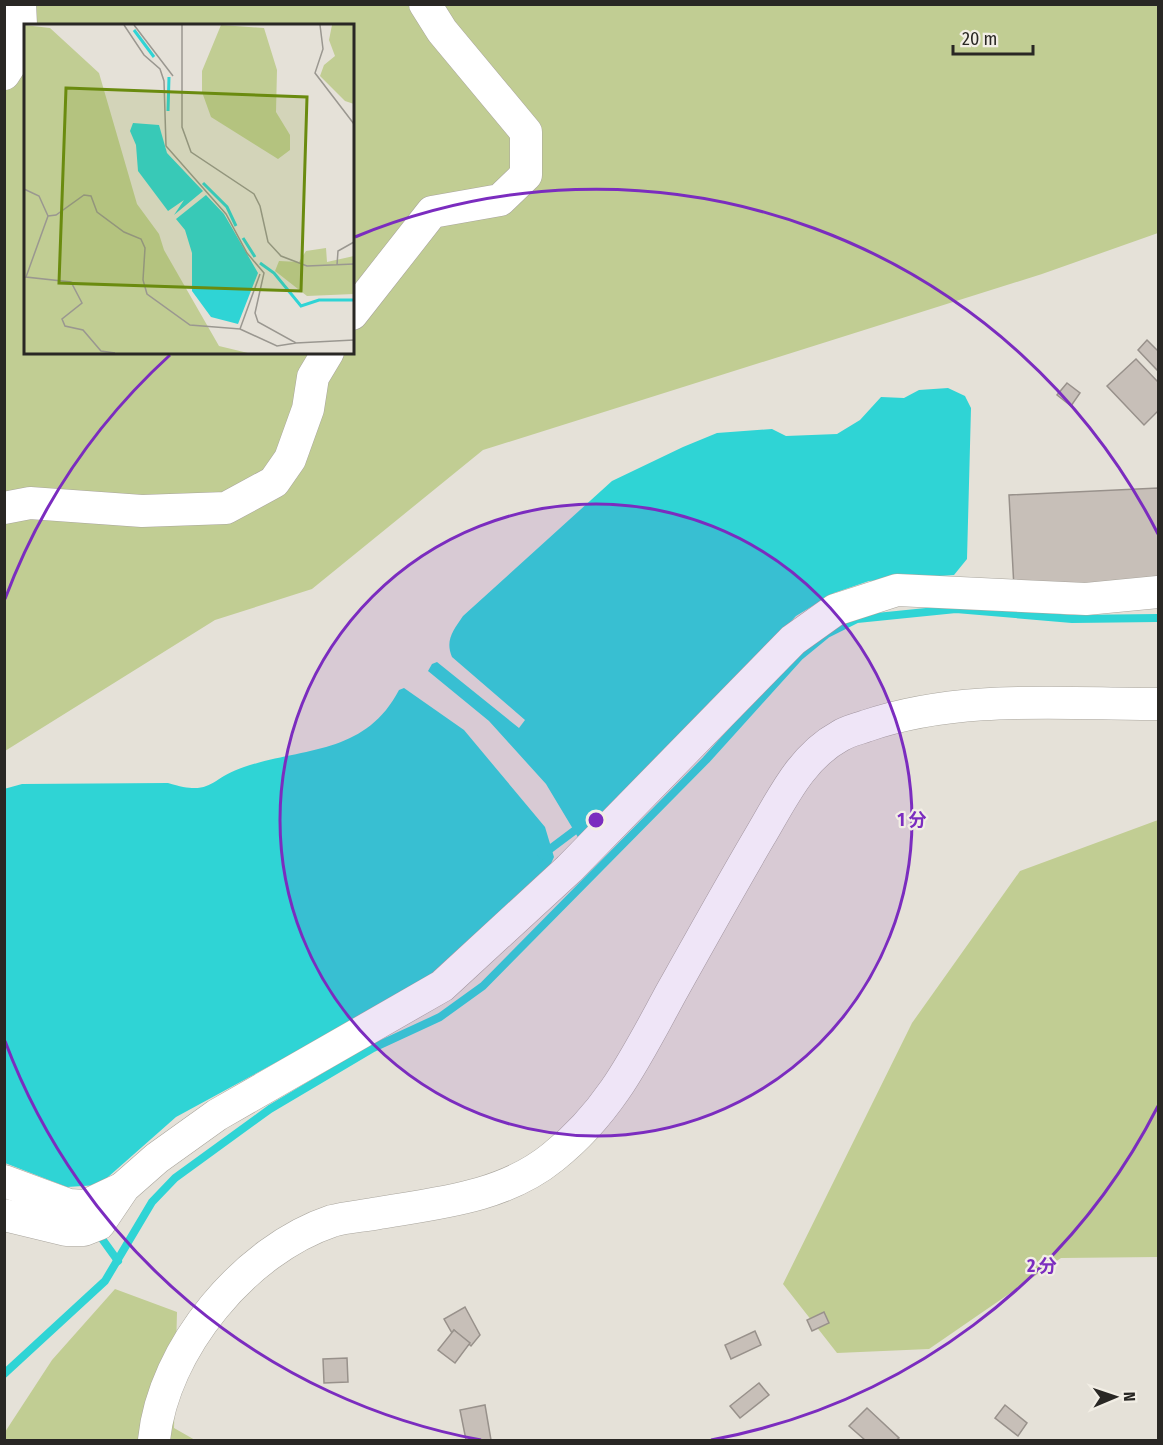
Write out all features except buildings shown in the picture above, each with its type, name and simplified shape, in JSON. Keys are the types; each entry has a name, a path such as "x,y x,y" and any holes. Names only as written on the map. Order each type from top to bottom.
{"street":[{"path":"4,74 22,46 20,4"},
{"path":"354,311 432,212 500,200 526,175 526,132 442,31 425,4"},
{"path":"4,508 30,503 142,511 226,508 274,482 290,459 308,409 312,377 327,354"},
{"path":"4,1215 66,1230 84,1230 99,1224 124,1187 157,1158 217,1115 442,986 569,869 792,640 835,610 897,590 1086,599 1158,592"},
{"path":"154,1440 167,1385 184,1351 204,1318 255,1266 288,1242 332,1221 462,1199 501,1187 537,1171 598,1116 623,1077 730,887 805,762 831,742 840,736 892,717 956,705 1158,704"},
{"path":"4,1180 69,1205 85,1206 124,1187"}],"green space":[{"path":"5,5 1158,5 1158,233 1042,274 483,450 312,589 215,620 5,751"},
{"path":"1158,820 1158,1257 1061,1258 929,1349 837,1353 783,1284 912,1023 1020,871"},
{"path":"115,1289 177,1312 174,1428 195,1440 5,1440 5,1432 52,1360"}],"water":[{"path":"948,388 965,396 971,408 967,559 954,575 869,581 834,593 796,616 691,731 579,839 546,784 489,721 428,671 432,664 437,662 519,728 525,720 452,657 449,646 451,636 463,616 612,481 717,433 772,429 786,436 837,434 860,420 881,397 904,398 919,390"},
{"path":"404,688 464,730 545,827 554,857 549,868 442,972 176,1117 99,1185 67,1187 5,1163 4,789 22,784 168,783 183,787 202,787 244,767 310,751 351,738 369,727 385,711 399,690"}],"waterway":[{"path":"4,1374 105,1281 152,1202 175,1178 270,1109 373,1048 440,1017 483,986 706,760 799,657 827,634 857,619 956,609 1072,619 1158,618"},
{"path":"542,855 582,825"},
{"path":"100,1236 118,1261"}]}
